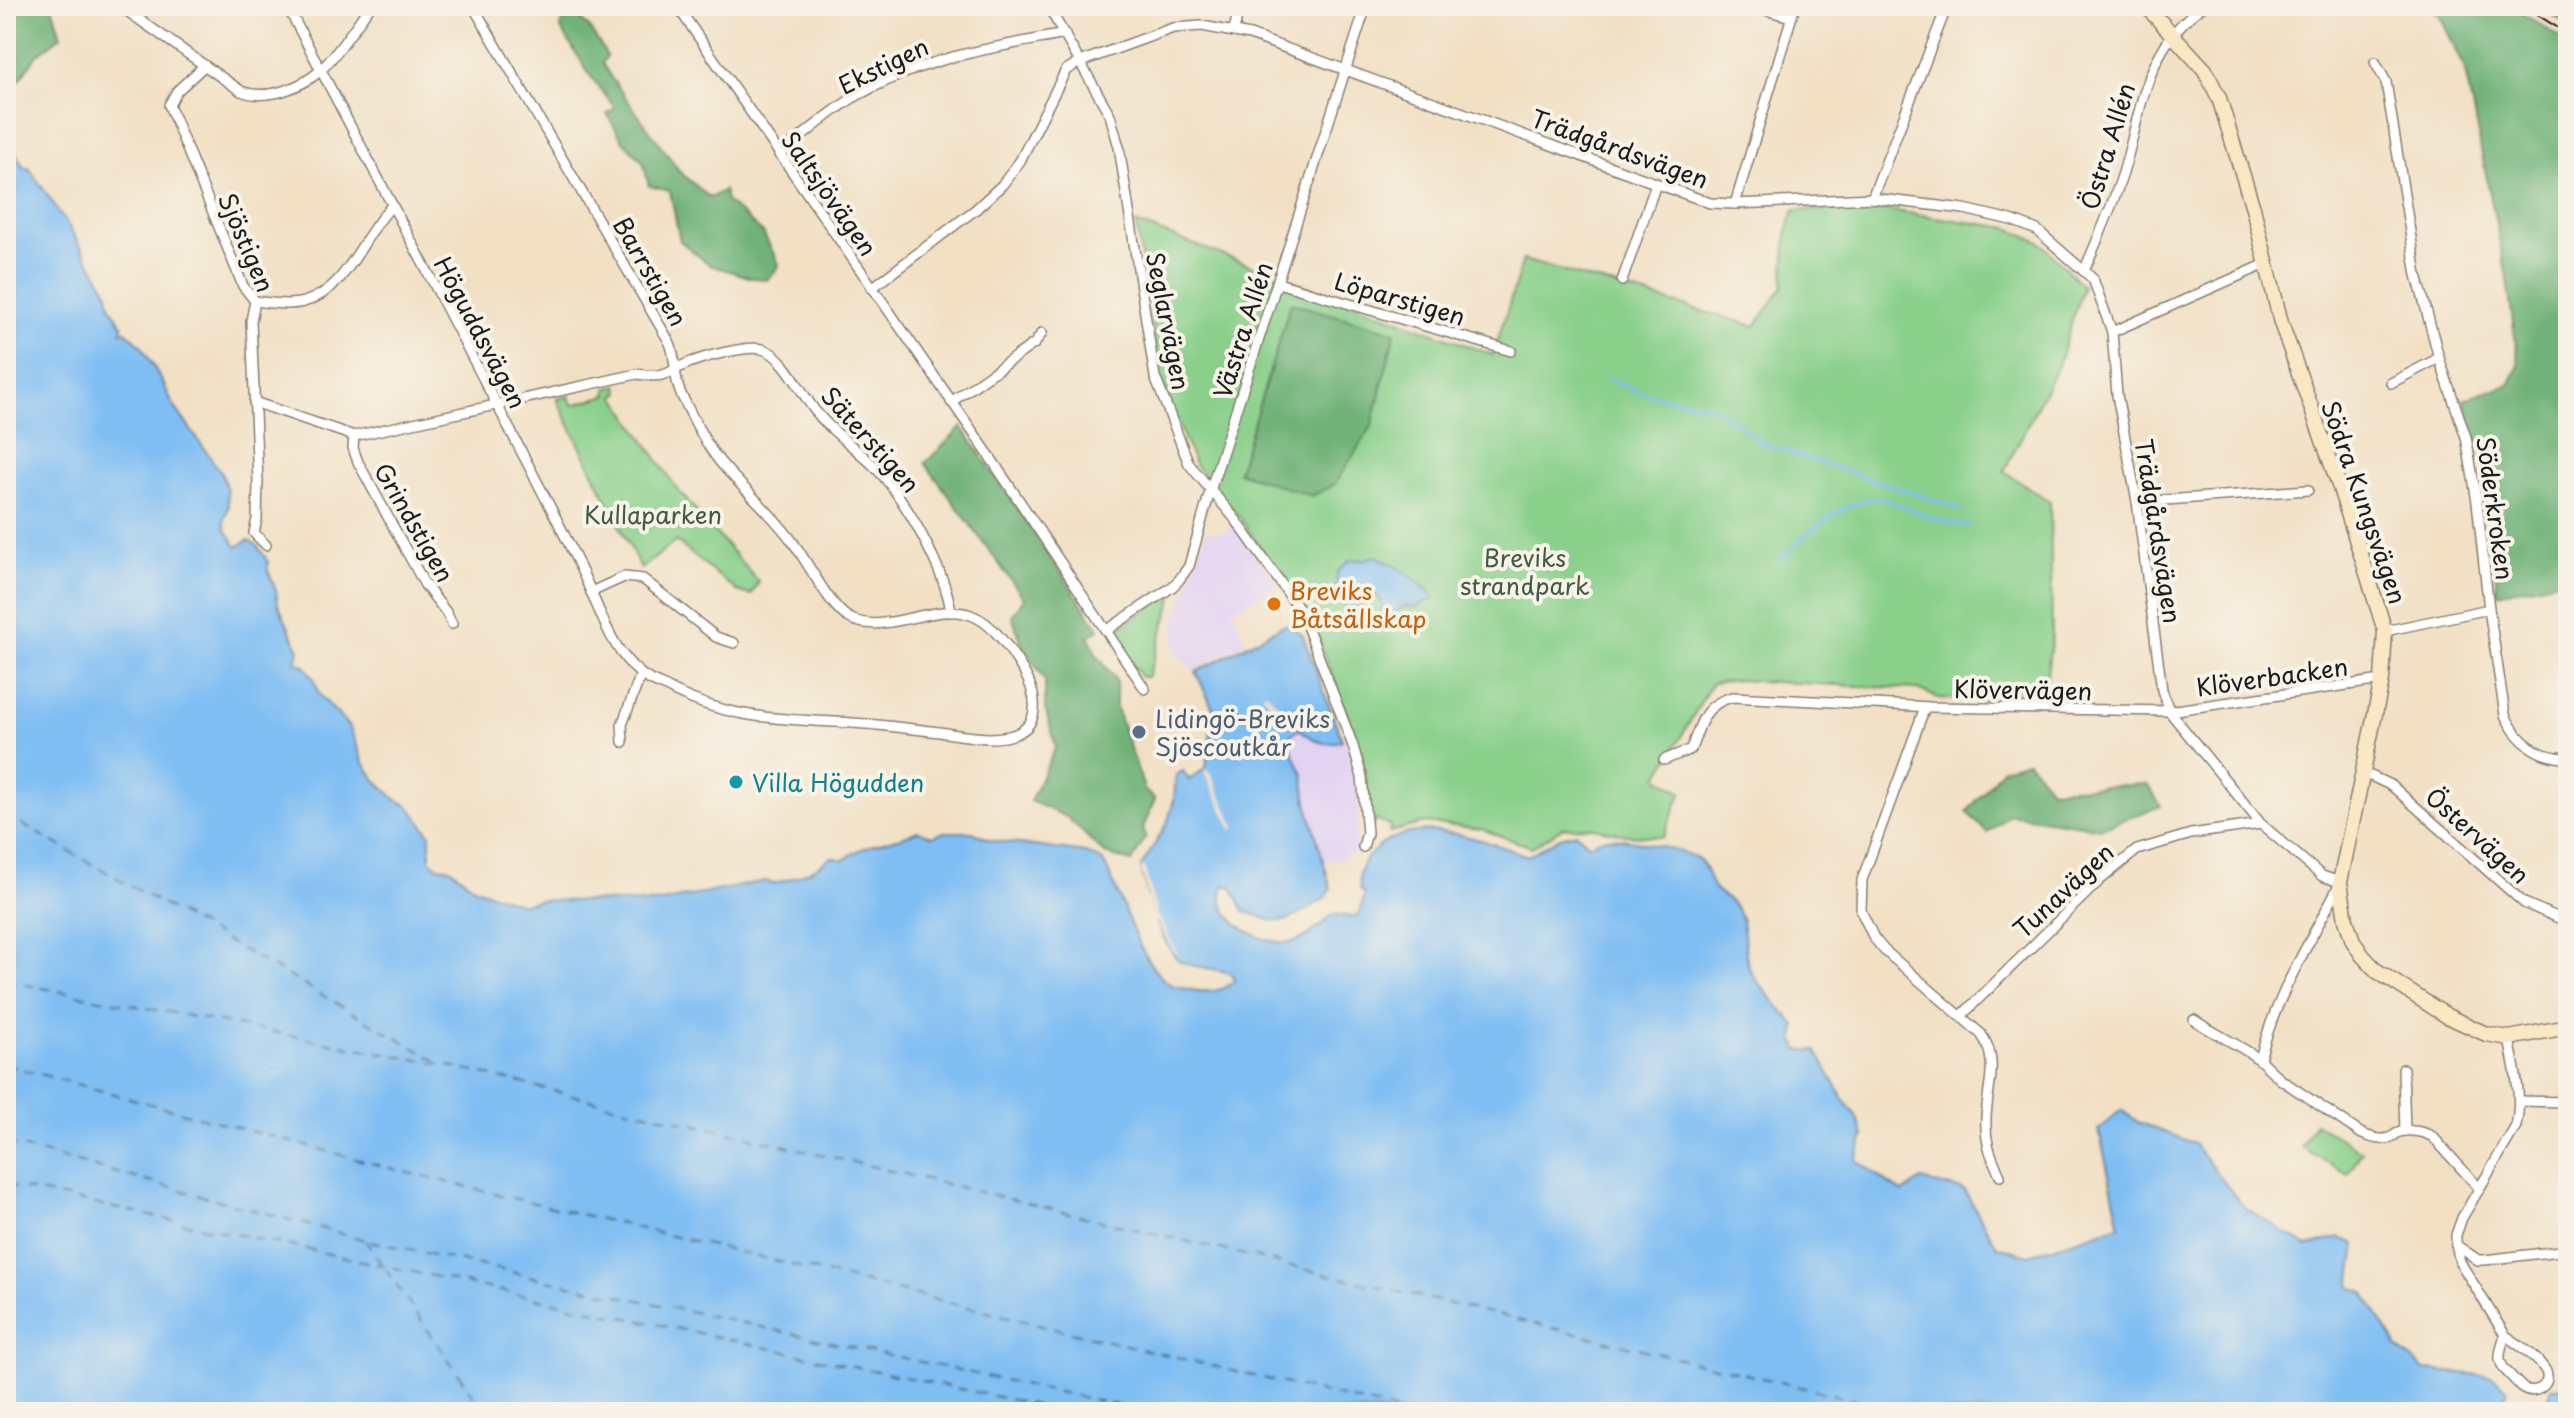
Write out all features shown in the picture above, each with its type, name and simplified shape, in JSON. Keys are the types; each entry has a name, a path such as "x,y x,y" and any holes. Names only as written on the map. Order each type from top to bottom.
{"street":[{"path":"120,6 252,96 282,91 321,70 370,6"},
{"name":"Höguddsvägen","path":"287,6 559,523 606,628 616,646 641,674 675,693 721,710 752,717 870,723 963,735 1007,737 1020,732 1033,714 1033,688 996,633 974,616 951,612"},
{"name":"Barrstigen","path":"473,6 670,343 678,389 718,460 792,540 838,609 849,618 882,623 951,612"},
{"name":"Saltsjövägen","path":"677,6 1145,689"},
{"name":"Seglarvägen","path":"1048,6 1110,115 1119,147 1155,377 1189,464 1211,488 1293,599 1313,640 1362,777 1367,833 1363,847"},
{"path":"1234,32 1239,6"},
{"name":"Västra Allén","path":"1107,630 1172,587 1189,566 1211,488 1366,6"},
{"path":"1751,6 1791,17"},
{"path":"1735,204 1795,6"},
{"path":"1872,198 1947,6"},
{"name":"Södra Kungsvägen","path":"2146,6 2205,70 2219,98 2253,208 2281,323 2340,488 2385,631 2382,680 2340,884 2353,941 2377,971 2447,1016 2486,1034 2509,1038 2568,1027"},
{"name":"Östra Allén","path":"2084,271 2124,170 2141,98 2153,63 2192,13 2203,6"},
{"name":"Trädgårdsvägen","path":"1080,62 1173,28 1202,26 1234,32 1345,69 1710,203 1872,198 1950,207 2011,220 2037,230 2093,279 2112,332 2117,395 2137,502 2162,690 2169,711"},
{"name":"Ekstigen","path":"779,155 850,100 915,68 946,57 1065,34"},
{"path":"872,288 976,209 1002,185 1020,161 1066,70 1080,62"},
{"name":"Söderkroken","path":"2375,62 2386,82 2417,275 2439,358 2466,437 2489,609 2385,631"},
{"name":"Sjöstigen","path":"204,66 177,91 169,105 243,286 255,301 251,321 258,482 254,533 266,545"},
{"path":"1622,281 1656,184"},
{"path":"255,301 304,302 326,291 342,276 392,206"},
{"path":"2112,332 2266,264"},
{"name":"Löparstigen","path":"1278,283 1511,351"},
{"path":"951,402 1035,343 1042,333"},
{"name":"Säterstigen","path":"675,369 748,348 774,354 814,409 876,468 908,510 949,593 951,612"},
{"path":"2391,383 2439,358"},
{"path":"254,402 354,436 637,374 661,376 675,369"},
{"name":"Grindstigen","path":"354,436 353,448 358,462 425,585 452,624"},
{"path":"2137,502 2308,490"},
{"path":"591,592 624,577 643,579 716,637 734,643"},
{"path":"2489,609 2505,715 2510,727 2532,748 2547,756 2568,758"},
{"path":"623,742 622,725 641,674"},
{"name":"Klöverbacken","path":"2169,711 2382,680"},
{"name":"Klövervägen","path":"1664,760 1691,749 1710,707 1732,697 1925,707 2169,711"},
{"path":"1925,707 1862,880 1860,901 1867,924 1884,950 1981,1034 1991,1053 1993,1064 1985,1126 1989,1152 2000,1176"},
{"path":"2169,711 2261,824 2322,876 2340,884 2274,1014 2260,1060"},
{"name":"Östervägen","path":"2363,776 2371,776 2392,786 2524,903 2568,922"},
{"name":"Tunavägen","path":"1961,1016 2100,880 2137,850 2191,834 2261,824"},
{"path":"2194,1020 2240,1044 2280,1079 2362,1134 2377,1139 2390,1138 2405,1131 2426,1133 2433,1137 2479,1188"},
{"path":"2505,1335 2500,1361 2505,1371 2525,1389 2534,1391 2541,1388 2546,1384 2548,1375 2544,1367 2505,1335 2460,1262 2456,1245 2462,1218 2516,1126 2520,1101 2509,1038"},
{"path":"2403,1069 2405,1131"},
{"path":"2520,1101 2568,1102"},
{"path":"2456,1245 2478,1260 2568,1250"}],"shaded area":[{"path":"1233,523 1277,586 1233,610 1246,642 1193,671 1174,650 1175,621 1207,531 1224,533"},
{"path":"1299,728 1327,745 1346,739 1357,780 1356,853 1323,863 1307,803 1303,774 1288,742 1288,737"}],"green space":[{"path":"6,6 52,6 61,36 37,55 6,99"},
{"path":"2425,6 2510,6 2568,42 2568,579 2497,594 2488,474 2464,399 2509,385 2519,365 2506,273 2464,66 2439,14"},
{"path":"2538,6 2568,6 2568,25"},
{"path":"573,11 591,30 607,56 602,63 612,79 681,173 710,198 724,190 726,201 763,233 779,264 767,280 710,265 680,241 670,191 649,186 643,162 623,141 607,114 615,108 589,74 560,27 563,18"},
{"name":"Breviks strandpark","path":"1873,208 2009,228 2040,242 2083,286 2058,365 2004,471 2050,502 2052,635 2043,704 1938,698 1917,689 1736,680 1712,683 1658,777 1682,792 1663,837 1627,835 1590,827 1562,828 1532,847 1481,829 1425,823 1389,832 1391,826 1376,820 1371,825 1362,754 1312,622 1240,518 1195,465 1174,414 1159,371 1136,223 1493,355 1523,260 1755,326 1783,287 1787,231 1794,210"},
{"path":"1291,303 1395,332 1372,426 1334,485 1312,496 1238,472"},
{"name":"Kullaparken","path":"618,385 620,392 615,396 677,489 759,582 751,595 737,591 676,541 641,569 557,399 569,396 572,405 608,395 607,389"},
{"path":"962,427 1099,629 1089,636 1096,654 1116,680 1116,708 1145,791 1155,799 1143,828 1146,836 1132,862 1105,854 1067,817 1030,801 1056,747 1045,708 1045,680 1023,646 1012,616 1024,598 925,463"},
{"path":"1175,591 1151,668 1147,677 1141,677 1114,638 1120,627"},
{"path":"2028,761 2051,789 2147,784 2161,806 2101,828 2009,814 1987,833 1967,812 2003,768"},
{"path":"2315,1123 2362,1151 2348,1174 2301,1147"}],"water":[{"path":"6,137 25,169 29,168 67,224 107,290 111,307 123,326 121,332 126,331 141,345 172,403 222,474 227,490 226,530 237,547 248,540 257,545 268,562 278,604 299,650 296,662 305,666 319,694 350,728 363,762 375,779 396,800 409,806 430,834 430,860 438,867 450,868 475,888 522,904 541,900 656,903 766,881 772,884 780,882 810,871 831,857 844,860 870,846 918,831 932,836 945,832 973,832 990,840 1085,853 1102,860 1139,943 1157,973 1177,986 1192,990 1219,990 1234,982 1230,973 1185,964 1173,954 1155,917 1141,867 1167,824 1174,800 1176,775 1183,771 1189,780 1206,768 1214,711 1196,672 1284,625 1291,625 1303,636 1342,740 1319,742 1299,729 1288,737 1303,774 1307,803 1331,889 1323,899 1301,913 1280,921 1244,911 1232,887 1225,885 1222,897 1225,909 1232,920 1244,929 1271,941 1285,943 1297,941 1311,933 1333,914 1352,917 1360,913 1365,893 1361,891 1359,877 1364,862 1377,848 1394,838 1412,833 1451,833 1528,856 1560,837 1576,833 1590,845 1605,838 1615,838 1689,855 1700,861 1715,889 1738,910 1753,975 1796,1026 1794,1038 1798,1050 1816,1050 1856,1116 1864,1136 1856,1160 1902,1193 1921,1180 1964,1190 1997,1246 2029,1255 2120,1225 2099,1130 2121,1110 2138,1122 2193,1143 2244,1207 2307,1246 2339,1238 2356,1244 2350,1287 2364,1292 2397,1347 2425,1370 2492,1376 2508,1389 2504,1400 2544,1410 2552,1388 2568,1387 2568,1412 6,1412"},
{"path":"1375,556 1407,574 1434,598 1416,607 1401,607 1386,620 1382,602 1376,594 1360,606 1344,607 1335,599 1337,572 1350,560"}],"pier":[{"path":"1266,692 1297,725 1296,730 1262,695"},
{"path":"1206,769 1236,828 1232,829 1204,771"},
{"path":"1144,866 1157,915 1178,958 1153,915 1141,869"}],"waterway":[{"path":"1606,379 1643,393 1714,407 1764,444 1961,509"},
{"path":"1780,559 1826,520 1854,504 1868,500 1888,500 1939,520 1970,525"}],"ferry route":[{"path":"6,815 441,1063"},
{"path":"6,981 445,1065 1906,1412"},
{"path":"6,1065 397,1170 1404,1412"},
{"path":"6,1143 365,1240 1149,1412"},
{"path":"6,1185 1068,1412"},
{"path":"365,1240 485,1412"},
{"path":"2535,1412 2541,1404 2543,1412"}],"tram line":[{"path":"2523,6 2568,34"}],"place":[{"name":"Breviks Båtsällskap","path":"1274,604"},
{"name":"Lidingö-Breviks Sjöscoutkår","path":"1139,732"},
{"name":"Villa Högudden","path":"736,782"}]}
